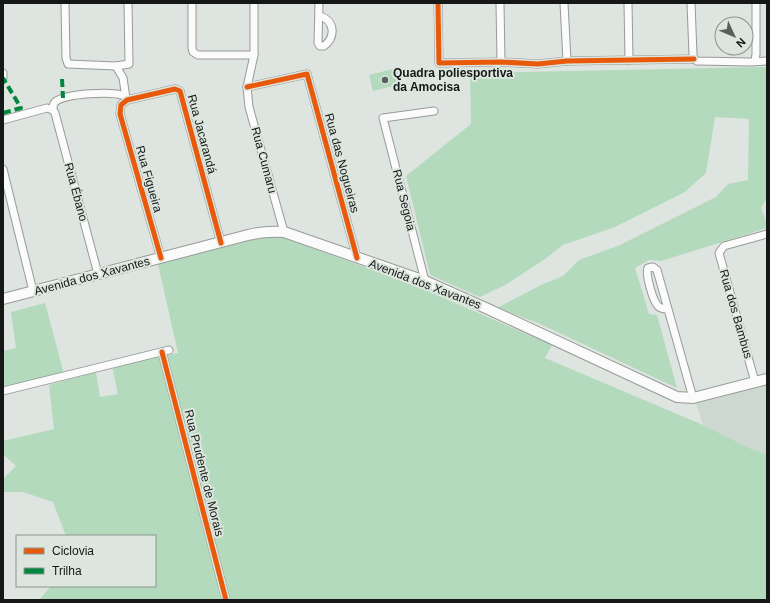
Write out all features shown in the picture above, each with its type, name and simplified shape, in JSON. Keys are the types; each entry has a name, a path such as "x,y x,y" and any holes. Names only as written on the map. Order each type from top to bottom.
{"main road":[{"name":"Avenida dos Xavantes","path":"3,299 263,232 284,232 425,282 488,309 677,397 692,398 767,379"}],"street":[{"path":"65,3 66,58 68,64 116,66 129,64 128,3"},
{"path":"192,3 192,48 193,52 198,55 254,55 254,3"},
{"path":"319,3 318,43 320,46 324,46 329,42 331,37 331,24 329,20 319,16"},
{"path":"438,3 439,63 501,62 538,64 567,61 629,60 767,61"},
{"path":"500,3 501,62"},
{"path":"564,3 567,61"},
{"path":"628,3 629,60"},
{"path":"691,3 693,55 696,60"},
{"path":"755,61 756,3"},
{"name":"Rua Cumaru","path":"254,55 247,86 249,107 284,232"},
{"name":"Rua Figueira","path":"116,66 123,78 124,100 120,114 160,258"},
{"path":"3,73 3,78"},
{"name":"Rua das Nogueiras","path":"247,86 307,74 357,258"},
{"name":"Rua Jacarandá","path":"124,100 175,89 180,91 221,243"},
{"path":"3,120 47,108 53,110 53,105 55,102 63,98 80,94 116,93 124,100"},
{"name":"Rua Ébano","path":"53,110 57,116 98,274"},
{"name":"Rua Segoia","path":"425,282 383,118 434,111"},
{"path":"3,169 33,291"},
{"name":"Rua dos Bambus","path":"755,382 719,253 724,246 767,234"},
{"path":"667,309 660,308 655,301 647,273 647,270 651,267 657,270 692,398"},
{"name":"Rua Prudente de Morais","path":"3,391 166,351 226,600"}],"shaded area":[{"path":"767,384 767,454 751,449 703,425 695,401"}],"green space":[{"path":"767,67 767,198 761,208 767,223 767,228 661,261 649,260 635,268 649,314 657,315 677,388 538,323 497,308 541,285 563,276 579,260 620,245 716,197 728,184 748,180 749,119 715,117 706,173 685,192 615,227 563,245 545,259 507,284 480,297 430,275 406,176 471,124 470,73"},
{"name":"Quadra poliesportiva da Amocisa","path":"397,68 401,84 373,91 369,75"},
{"path":"268,236 282,237 416,286 552,345 545,358 703,425 751,449 767,454 767,600 39,600 50,587 156,587 156,535 66,535 53,502 23,492 3,492 3,479 16,466 3,454 3,441 54,429 49,385 96,372 100,397 118,394 112,366 178,353 158,264"},
{"path":"45,303 64,374 3,388 3,351 16,348 11,312"}],"marked path":[{"path":"3,78 21,108 3,113"},
{"path":"62,79 63,98"}],"cycle path":[{"path":"438,3 439,63 501,62 538,64 567,61 694,59"},
{"path":"247,87 307,74 357,258"},
{"path":"161,258 120,114 121,105 127,100 175,89 180,91 221,243"},
{"path":"162,352 226,600"}],"place":[{"name":"Quadra poliesportiva da Amocisa","path":"385,80"}]}
